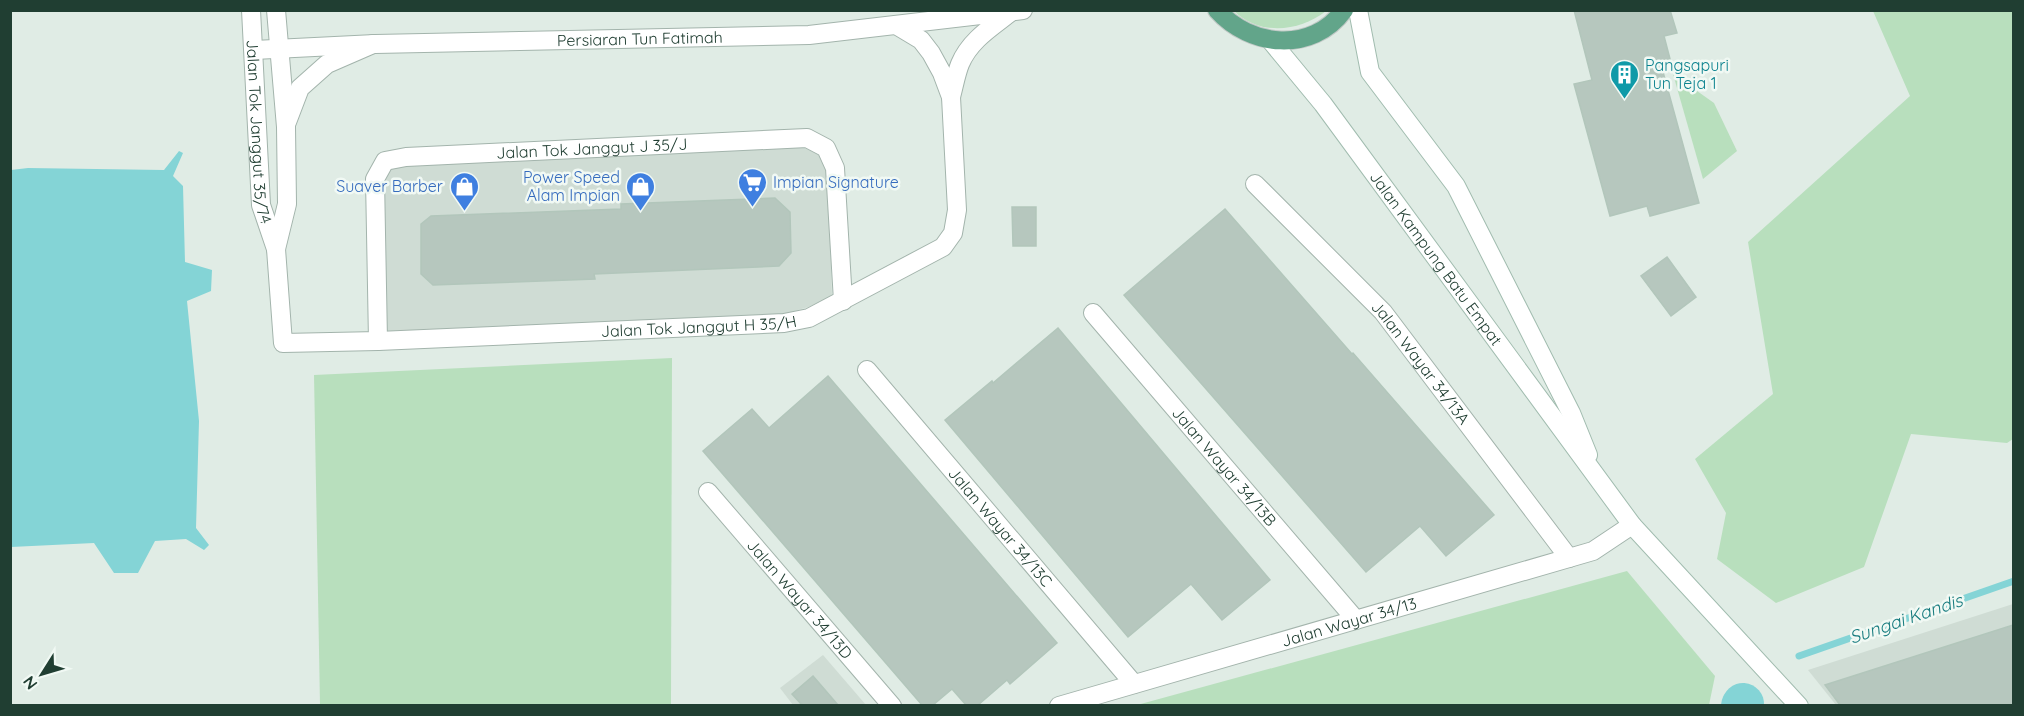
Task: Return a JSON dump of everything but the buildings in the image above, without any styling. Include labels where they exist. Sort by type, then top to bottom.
[{"type":"main road","points":[[1217,10],[1227,21],[1247,34],[1271,41],[1295,40],[1319,32],[1340,16],[1344,10]]},
{"type":"street","name":"Jalan Tok Janggut 35/74","points":[[250,10],[261,205],[276,249],[283,344]]},
{"type":"street","name":"Jalan Tok Janggut 35/74","points":[[276,10],[286,127],[287,204],[276,249]]},
{"type":"street","name":"Jalan Kampung Batu Empat","points":[[1358,10],[1370,72],[1455,186],[1571,413],[1597,478]]},
{"type":"street","name":"Persiaran Tun Fatimah","points":[[254,50],[375,44],[809,35],[1017,11]]},
{"type":"street","points":[[951,97],[960,64],[969,49],[978,38],[1017,11]]},
{"type":"street","points":[[896,25],[921,40],[931,53],[951,97]]},
{"type":"street","name":"Jalan Kampung Batu Empat","points":[[1271,41],[1323,104],[1632,525],[1799,705]]},
{"type":"street","points":[[286,127],[300,88],[327,64],[375,44]]},
{"type":"street","name":"Jalan Tok Janggut H 35/H","points":[[283,344],[784,323],[809,318],[943,247],[953,233],[957,210],[951,97]]},
{"type":"street","name":"Jalan Tok Janggut J 35/J","points":[[378,341],[375,179],[385,161],[406,157],[807,138],[826,148],[835,168],[843,301]]},
{"type":"street","name":"Jalan Wayar 34/13A","points":[[1255,184],[1383,312],[1569,558]]},
{"type":"street","name":"Jalan Wayar 34/13B","points":[[1093,313],[1356,620]]},
{"type":"street","name":"Jalan Wayar 34/13C","points":[[867,370],[1134,684]]},
{"type":"street","name":"Jalan Wayar 34/13D","points":[[708,492],[892,705]]},
{"type":"street","name":"Jalan Wayar 34/13","points":[[1059,705],[1593,551],[1632,525]]},
{"type":"shaded area","points":[[803,147],[819,155],[828,173],[832,296],[808,307],[781,315],[387,331],[383,179],[390,168],[406,165]]},
{"type":"shaded area","points":[[2013,604],[2013,705],[1836,705],[1808,670]]},
{"type":"shaded area","points":[[823,655],[866,705],[793,705],[780,688]]},
{"type":"green space","points":[[1234,11],[1326,11],[1292,27],[1267,28],[1244,19]]},
{"type":"green space","points":[[1873,11],[2013,11],[2013,439],[2007,443],[1911,434],[1864,567],[1776,603],[1717,559],[1726,513],[1695,459],[1773,394],[1748,242],[1910,96]]},
{"type":"green space","points":[[1673,74],[1714,103],[1737,151],[1703,179]]},
{"type":"green space","points":[[672,358],[671,705],[320,705],[314,375]]},
{"type":"green space","points":[[1627,571],[1715,676],[1709,705],[1137,705]]},
{"type":"water","points":[[179,151],[183,153],[173,176],[183,186],[185,262],[212,270],[211,291],[187,301],[199,421],[196,528],[209,545],[204,550],[186,539],[155,541],[138,573],[114,573],[94,543],[11,547],[11,170],[28,168],[164,170]]},
{"type":"waterway","name":"Sungai Kandis","points":[[1799,656],[2014,581]]},
{"type":"place","name":"Pangsapuri Tun Teja 1","points":[[1624,100]]},
{"type":"place","name":"Impian Signature","points":[[752,208]]},
{"type":"place","name":"Suaver Barber","points":[[464,212]]},
{"type":"place","name":"Power Speed Alam Impian","points":[[641,212]]}]
